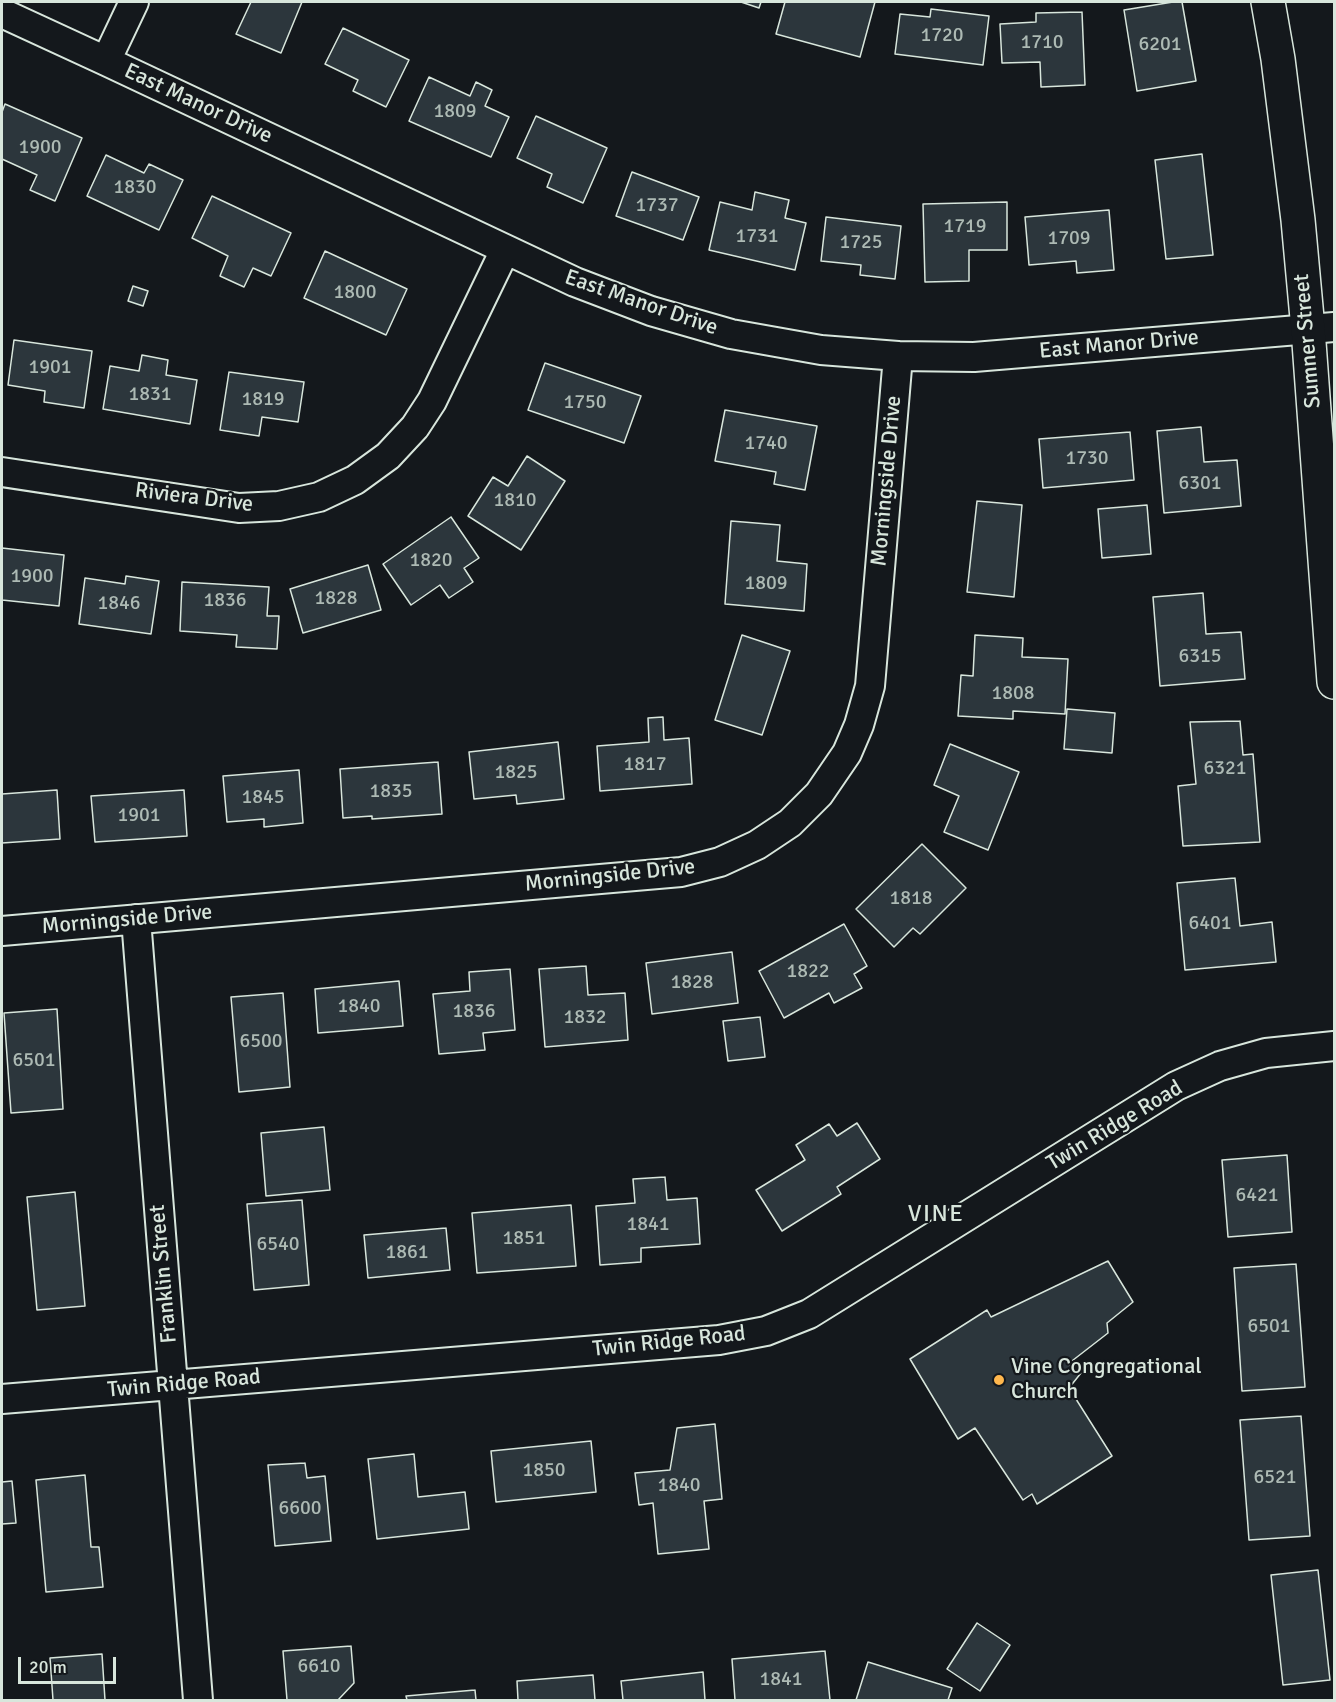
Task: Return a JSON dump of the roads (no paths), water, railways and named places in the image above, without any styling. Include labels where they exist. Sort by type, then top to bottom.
[{"type":"street","points":[[106,61],[134,2]]},
{"type":"street","name":"Sumner Street","points":[[1268,2],[1278,59],[1298,220],[1321,328],[1335,682]]},
{"type":"street","name":"East Manor Drive","points":[[2,14],[575,282],[640,307],[731,334],[821,350],[898,356],[974,357],[1321,328]]},
{"type":"street","name":"Riviera Drive","points":[[2,472],[238,508],[279,506],[318,497],[355,480],[388,456],[416,427],[432,401],[505,250]]},
{"type":"street","name":"Morningside Drive","points":[[2,931],[681,872],[720,862],[757,845],[790,823],[819,794],[847,753],[859,725],[870,686],[898,356]]},
{"type":"street","name":"Franklin Street","points":[[136,919],[198,1701]]},
{"type":"street","name":"Twin Ridge Road","points":[[2,1399],[719,1340],[766,1331],[809,1314],[1176,1086],[1220,1066],[1266,1053],[1335,1046]]},
{"type":"place","name":"Vine Congregational Church","points":[[999,1380]]},
{"type":"district","name":"VINE","points":[[936,1215]]}]
